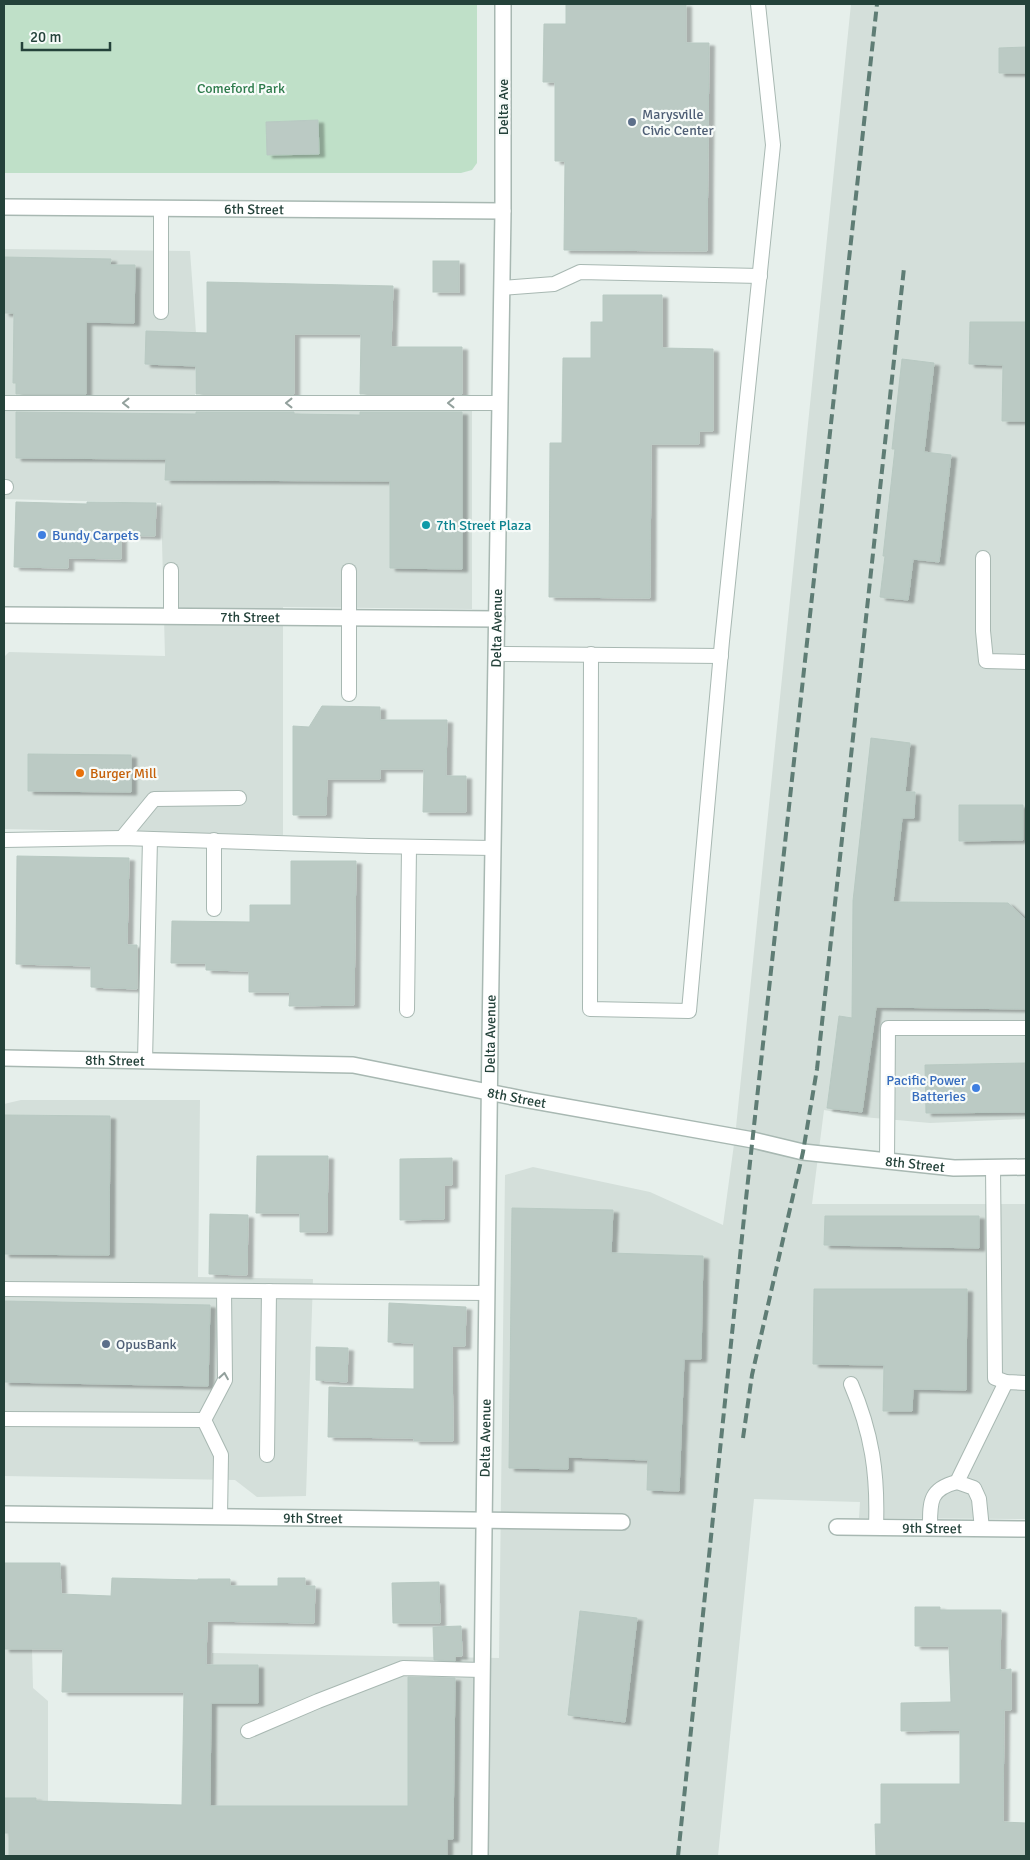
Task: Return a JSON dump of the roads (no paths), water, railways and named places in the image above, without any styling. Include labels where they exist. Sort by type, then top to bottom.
[{"type":"street","name":"Delta Ave","points":[[503,4],[503,211]]},
{"type":"street","name":"6th Street","points":[[4,207],[503,211]]},
{"type":"street","name":"Delta Avenue","points":[[480,1856],[489,1092],[503,211]]},
{"type":"street","name":"7th Street","points":[[4,615],[496,619]]},
{"type":"street","name":"8th Street","points":[[4,1058],[354,1065],[489,1092],[753,1140],[803,1152],[954,1168],[1026,1167]]},
{"type":"street","name":"9th Street","points":[[4,1514],[622,1522]]},
{"type":"street","name":"9th Street","points":[[837,1527],[1026,1529]]},
{"type":"lane","points":[[591,654],[590,1009],[689,1011],[721,656],[773,145],[758,4]]},
{"type":"lane","points":[[161,208],[161,312]]},
{"type":"lane","points":[[502,288],[554,284],[580,272],[760,276]]},
{"type":"lane","points":[[4,403],[500,403]]},
{"type":"lane","points":[[983,558],[983,631],[986,661],[1026,662]]},
{"type":"lane","points":[[172,570],[172,616]]},
{"type":"lane","points":[[349,571],[349,694]]},
{"type":"lane","points":[[496,654],[721,656]]},
{"type":"lane","points":[[122,838],[154,799],[239,798]]},
{"type":"lane","points":[[4,840],[122,838],[493,848]]},
{"type":"lane","points":[[145,1061],[150,839]]},
{"type":"lane","points":[[214,840],[214,909]]},
{"type":"lane","points":[[407,1010],[409,847]]},
{"type":"lane","points":[[887,1161],[888,1028],[1026,1028]]},
{"type":"lane","points":[[993,1167],[995,1378],[1006,1382],[1026,1383]]},
{"type":"lane","points":[[4,1289],[487,1293]]},
{"type":"lane","points":[[4,1295],[10,1297],[107,1300],[155,1290]]},
{"type":"lane","points":[[204,1420],[225,1380],[224,1291]]},
{"type":"lane","points":[[266,1454],[268,1291]]},
{"type":"lane","points":[[958,1482],[1006,1382]]},
{"type":"lane","points":[[851,1384],[861,1408],[873,1454],[877,1503],[876,1527]]},
{"type":"lane","points":[[4,1419],[204,1420]]},
{"type":"lane","points":[[204,1420],[221,1455],[220,1517]]},
{"type":"lane","points":[[930,1528],[930,1504],[936,1491],[946,1485],[958,1482],[974,1488],[979,1499],[982,1529]]},
{"type":"lane","points":[[248,1731],[403,1668],[482,1670]]},
{"type":"railway","points":[[678,1856],[745,1208],[877,4]]},
{"type":"railway","points":[[743,1438],[752,1375],[803,1152],[817,1069],[904,268]]},
{"type":"place","name":"Marysville Civic Center","points":[[632,122]]},
{"type":"place","name":"7th Street Plaza","points":[[426,525]]},
{"type":"place","name":"Bundy Carpets","points":[[42,535]]},
{"type":"place","name":"Burger Mill","points":[[80,773]]},
{"type":"place","name":"Pacific Power Batteries","points":[[976,1088]]},
{"type":"place","name":"OpusBank","points":[[106,1344]]},
{"type":"park label","name":"Comeford Park","points":[[241,88]]}]
